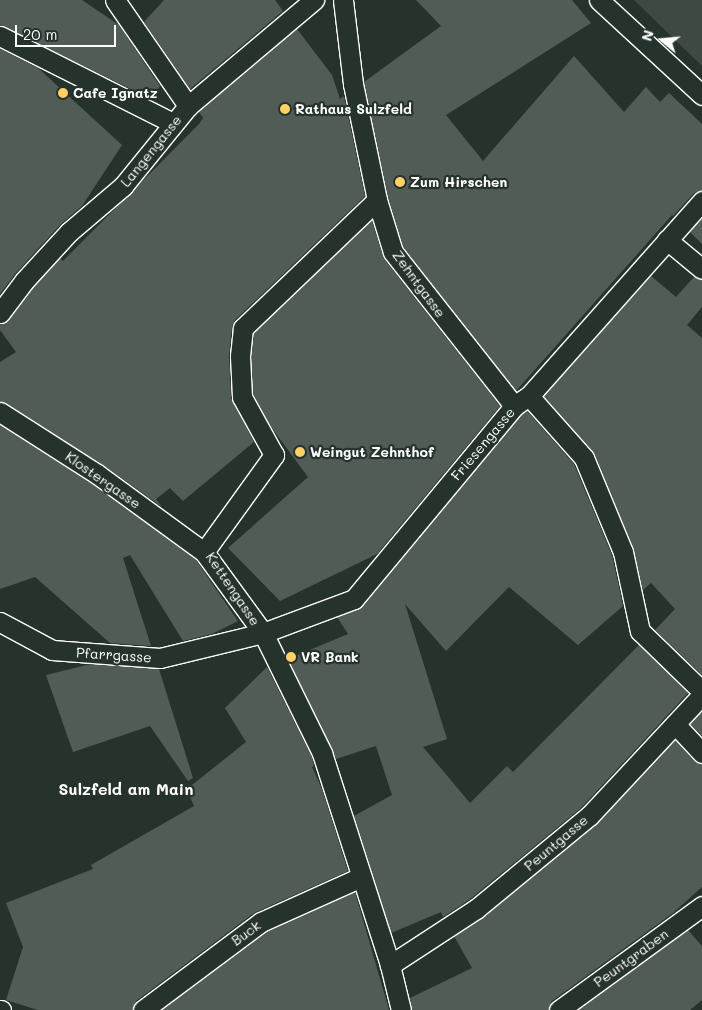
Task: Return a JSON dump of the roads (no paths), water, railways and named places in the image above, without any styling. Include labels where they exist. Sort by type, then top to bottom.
[{"type":"lane","points":[[115,0],[188,106]]},
{"type":"lane","name":"Langengasse","points":[[0,313],[24,281],[69,232],[123,186],[188,106],[314,0]]},
{"type":"lane","name":"Zehntgasse","points":[[343,0],[353,84],[377,200],[393,252],[522,401],[584,458],[623,552],[640,631],[702,691]]},
{"type":"lane","points":[[599,0],[702,95]]},
{"type":"lane","points":[[0,36],[173,123]]},
{"type":"lane","name":"Kettengasse","points":[[377,200],[243,328],[240,356],[242,397],[274,455],[204,552],[263,633],[322,753],[390,965],[401,1010]]},
{"type":"lane","name":"Friesengasse","points":[[263,633],[354,599],[522,401],[702,201]]},
{"type":"lane","points":[[667,240],[702,269]]},
{"type":"lane","name":"Klostergasse","points":[[0,412],[97,474],[204,552]]},
{"type":"lane","name":"Pfarrgasse","points":[[0,622],[52,650],[160,658],[263,633]]},
{"type":"lane","name":"Peuntgasse","points":[[390,965],[476,909],[589,816],[702,695]]},
{"type":"lane","points":[[675,724],[702,753]]},
{"type":"lane","name":"Buck","points":[[143,1010],[261,922],[361,877]]},
{"type":"lane","name":"Peuntgraben","points":[[559,1010],[702,906]]},
{"type":"place","name":"Cafe Ignatz","points":[[63,93]]},
{"type":"place","name":"Rathaus Sulzfeld","points":[[285,109]]},
{"type":"place","name":"Zum Hirschen","points":[[400,182]]},
{"type":"place","name":"Weingut Zehnthof","points":[[300,452]]},
{"type":"place","name":"VR Bank","points":[[291,657]]},
{"type":"district","name":"Sulzfeld am Main","points":[[126,789]]}]
